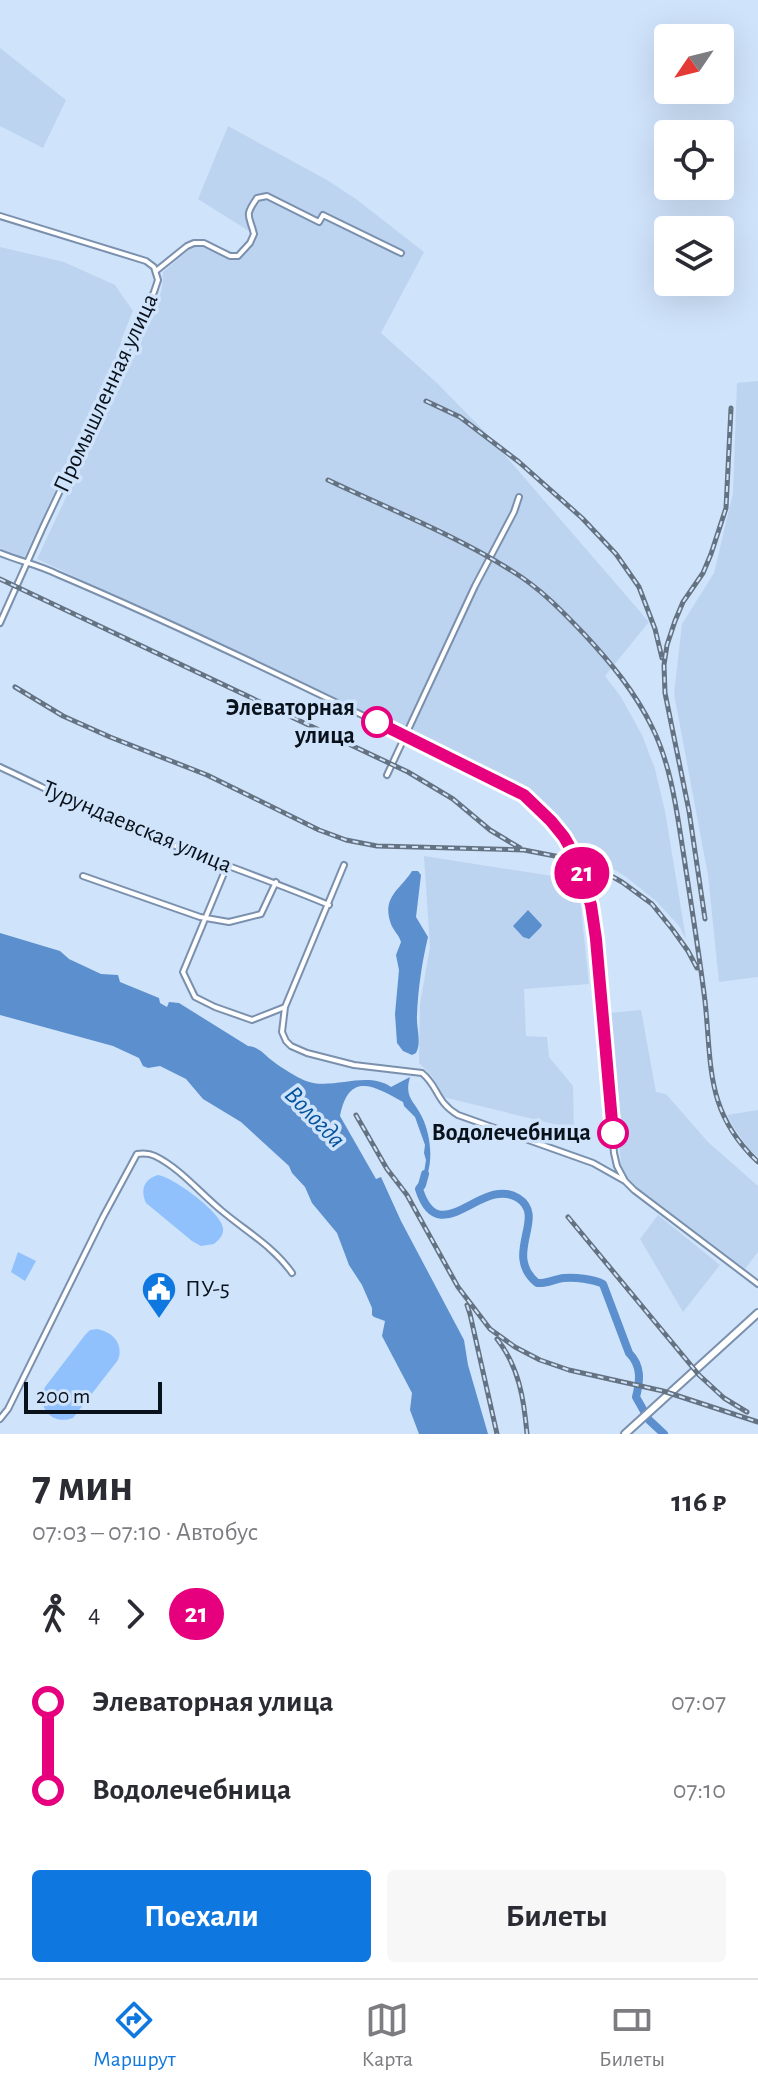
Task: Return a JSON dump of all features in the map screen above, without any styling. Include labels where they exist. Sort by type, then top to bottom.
[{"type":"street","points":[[156,271],[194,243],[238,256],[254,234],[248,220],[249,210],[257,198],[267,196],[319,222],[323,215],[401,253]]},
{"type":"street","name":"Промышленная улица","points":[[0,216],[146,261],[154,267],[158,280],[0,623]]},
{"type":"street","points":[[387,775],[519,497]]},
{"type":"street","points":[[0,553],[135,608],[406,737],[524,795],[551,821],[577,859],[591,905],[614,1153],[625,1181]]},
{"type":"street","name":"Турундаевская улица","points":[[0,767],[127,827],[329,905]]},
{"type":"street","points":[[344,865],[285,1007],[282,1032],[286,1041],[307,1053],[354,1065],[422,1073],[431,1080],[439,1099],[458,1115],[593,1163],[625,1181],[758,1284]]},
{"type":"street","points":[[227,866],[183,972],[195,997],[252,1020],[285,1007]]},
{"type":"street","points":[[83,876],[205,918],[229,922],[261,914],[276,882]]},
{"type":"street","points":[[0,1419],[37,1353],[137,1154],[155,1156],[184,1177],[281,1257],[292,1273]]},
{"type":"street","points":[[625,1434],[758,1313]]},
{"type":"shaded area","points":[[0,48],[66,100],[43,148],[0,126]]},
{"type":"shaded area","points":[[228,126],[327,180],[424,252],[381,333],[485,432],[649,622],[605,676],[642,735],[655,769],[686,939],[679,926],[656,901],[626,877],[577,850],[557,819],[513,782],[37,559],[157,304],[163,272],[199,241],[238,254],[252,233],[198,199]]},
{"type":"shaded area","points":[[0,247],[64,262],[115,285],[133,311],[119,353],[24,558],[0,548]]},
{"type":"shaded area","points":[[758,381],[758,977],[719,982],[708,875],[674,694],[682,624],[714,573],[733,493],[737,383]]},
{"type":"shaded area","points":[[424,856],[578,880],[589,984],[524,989],[526,1036],[547,1037],[549,1057],[573,1086],[574,1129],[443,1097],[432,1076],[419,1063],[420,1004],[430,947]]},
{"type":"shaded area","points":[[641,1010],[656,1092],[666,1094],[708,1142],[758,1186],[758,1252],[745,1269],[637,1187],[628,1179],[621,1164],[608,1013]]},
{"type":"shaded area","points":[[758,1110],[758,1157],[748,1148],[727,1115]]},
{"type":"shaded area","points":[[158,1175],[185,1188],[214,1213],[223,1228],[222,1235],[214,1244],[201,1246],[192,1241],[146,1203],[144,1186],[149,1179]]},
{"type":"shaded area","points":[[658,1215],[720,1265],[683,1312],[640,1239]]},
{"type":"shaded area","points":[[18,1252],[36,1261],[25,1281],[11,1272]]},
{"type":"shaded area","points":[[97,1329],[116,1340],[120,1349],[118,1360],[73,1418],[53,1417],[44,1408],[45,1387],[85,1335]]},
{"type":"water","points":[[412,871],[418,871],[421,875],[416,917],[428,937],[418,995],[419,1044],[412,1055],[403,1051],[397,1043],[395,1014],[399,970],[396,955],[401,942],[391,924],[389,907],[390,900]]},
{"type":"water","points":[[528,910],[542,925],[529,939],[513,926]]},
{"type":"water","name":"Вологда","points":[[0,933],[60,951],[69,959],[101,974],[118,975],[120,982],[159,998],[160,1003],[167,1007],[169,1002],[179,1003],[306,1081],[327,1084],[371,1080],[391,1087],[410,1077],[409,1094],[422,1117],[429,1142],[429,1169],[422,1185],[425,1145],[415,1117],[403,1102],[364,1086],[350,1093],[340,1116],[376,1179],[381,1177],[464,1340],[488,1434],[419,1434],[410,1410],[412,1393],[382,1336],[385,1321],[372,1315],[372,1308],[349,1265],[337,1233],[312,1203],[305,1187],[289,1166],[241,1122],[203,1099],[186,1079],[160,1066],[148,1068],[139,1058],[113,1046],[0,1015]]},
{"type":"waterway","points":[[425,1174],[419,1189],[428,1207],[438,1214],[450,1214],[490,1196],[504,1194],[518,1198],[529,1215],[523,1260],[527,1272],[537,1283],[573,1278],[603,1284],[629,1353],[638,1368],[636,1397],[649,1420],[664,1434]]},
{"type":"railway","points":[[426,401],[460,417],[519,462],[582,518],[616,554],[639,587],[662,658]]},
{"type":"railway","points":[[705,919],[689,811],[665,693],[664,665],[675,621],[683,602],[703,573],[726,508],[731,408]]},
{"type":"railway","points":[[328,480],[445,534],[522,578],[550,600],[585,635],[638,702],[659,742],[673,791],[700,964],[714,1087],[728,1125],[758,1162]]},
{"type":"railway","points":[[0,579],[408,772],[453,799],[490,830],[520,848]]},
{"type":"railway","points":[[15,687],[63,716],[207,775],[346,840],[377,846],[524,850],[586,862],[622,882],[652,904],[688,951],[697,968]]},
{"type":"railway","points":[[356,1115],[387,1169],[407,1195],[458,1287],[490,1329],[540,1360],[569,1370],[663,1391],[758,1422]]},
{"type":"railway","points":[[568,1217],[699,1375],[724,1398],[747,1412]]},
{"type":"railway","points":[[467,1305],[497,1434]]},
{"type":"railway","points":[[497,1339],[511,1361],[519,1384],[527,1434]]},
{"type":"bus line","name":"21","points":[[377,722],[524,795],[551,821],[575,856],[587,888],[596,939],[613,1133]]},
{"type":"place","name":"Элеваторная улица","points":[[377,722]]},
{"type":"place","name":"Водолечебница","points":[[613,1133]]},
{"type":"place","name":"ПУ-5","points":[[159,1320]]}]
